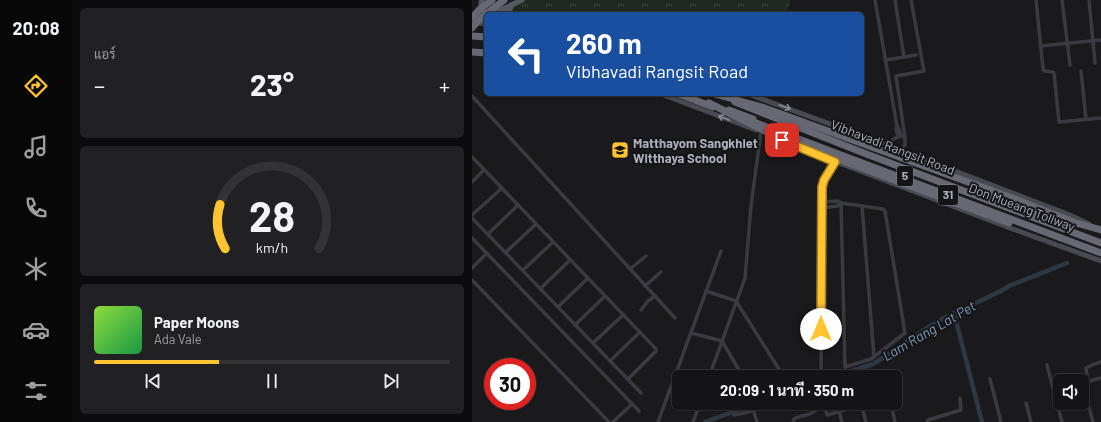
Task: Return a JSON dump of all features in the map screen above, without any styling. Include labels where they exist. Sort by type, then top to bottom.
[{"type":"highway","points":[[472,18],[479,10],[492,0]]},
{"type":"highway","points":[[489,12],[504,0]]},
{"type":"highway","points":[[472,28],[484,16]]},
{"type":"highway","points":[[472,36],[484,37]]},
{"type":"highway","points":[[472,40],[484,41]]},
{"type":"highway","points":[[472,49],[484,52]]},
{"type":"highway","points":[[472,54],[484,52]]},
{"type":"highway","name":"Vibhavadi Rangsit Road","points":[[683,96],[1101,253]]},
{"type":"highway","name":"Don Mueang Tollway","points":[[693,96],[1101,249]]},
{"type":"highway","name":"Don Mueang Tollway","points":[[719,96],[869,155],[1101,243]]},
{"type":"highway","name":"5","points":[[721,96],[762,107],[1012,198],[1076,223],[1101,230]]},
{"type":"highway","name":"Vibhavadi Rangsit Road","points":[[726,96],[1101,238]]},
{"type":"highway","name":"5","points":[[709,103],[772,134],[1101,259]]},
{"type":"highway","points":[[752,128],[774,129]]},
{"type":"main road","points":[[482,0],[481,8],[484,12]]},
{"type":"main road","points":[[494,12],[522,0]]},
{"type":"main road","points":[[508,12],[514,3]]},
{"type":"main road","points":[[472,22],[484,24]]},
{"type":"main road","name":"31","points":[[666,96],[761,131],[835,162],[1101,259]]},
{"type":"main road","name":"Vibhavadi Rangsit Road","points":[[753,96],[1070,215],[1101,230]]},
{"type":"street","points":[[876,0],[897,126],[896,129],[899,137]]},
{"type":"street","points":[[896,0],[904,56]]},
{"type":"street","points":[[902,151],[905,144],[905,138],[896,76],[924,72],[911,0]]},
{"type":"street","points":[[1036,0],[1043,69],[1044,71],[1054,73],[1059,122],[1101,118]]},
{"type":"street","points":[[1062,0],[1070,65]]},
{"type":"street","points":[[1089,0],[1095,63]]},
{"type":"street","points":[[1041,46],[1101,40]]},
{"type":"street","points":[[886,60],[916,55]]},
{"type":"street","points":[[1082,71],[1086,119]]},
{"type":"street","points":[[472,96],[675,318]]},
{"type":"street","points":[[712,370],[745,278],[751,206],[761,131]]},
{"type":"street","points":[[887,145],[895,138],[905,138]]},
{"type":"street","points":[[472,157],[655,347],[656,351],[628,379]]},
{"type":"street","points":[[821,370],[822,187],[824,180],[835,162]]},
{"type":"street","points":[[472,182],[484,170]]},
{"type":"street","points":[[502,188],[472,216],[540,289],[641,393]]},
{"type":"street","points":[[821,202],[838,201],[841,203],[882,209],[885,211],[905,333],[874,357],[845,366],[841,203]]},
{"type":"street","points":[[822,208],[837,206],[841,203]]},
{"type":"street","points":[[488,234],[518,205]]},
{"type":"street","points":[[862,206],[874,357]]},
{"type":"street","points":[[506,252],[536,224]]},
{"type":"street","points":[[472,238],[639,411]]},
{"type":"street","points":[[523,270],[553,242]]},
{"type":"street","points":[[658,422],[721,251]]},
{"type":"street","points":[[472,268],[487,253]]},
{"type":"street","points":[[630,268],[646,256]]},
{"type":"street","points":[[540,289],[570,260]]},
{"type":"street","points":[[645,286],[661,272]]},
{"type":"street","points":[[558,307],[588,278]]},
{"type":"street","points":[[472,280],[609,422]]},
{"type":"street","points":[[706,292],[736,301],[779,370]]},
{"type":"street","points":[[575,325],[605,296]]},
{"type":"street","points":[[641,310],[648,301],[655,296]]},
{"type":"street","points":[[593,343],[623,315]]},
{"type":"street","points":[[610,361],[640,332]]},
{"type":"street","points":[[691,333],[722,341],[739,370]]},
{"type":"street","points":[[1087,374],[1086,368],[1101,362]]},
{"type":"street","points":[[1047,365],[1062,422]]},
{"type":"street","points":[[1089,382],[1101,378]]},
{"type":"street","points":[[990,379],[1001,422]]},
{"type":"street","points":[[927,422],[928,420],[961,410],[960,398]]},
{"type":"street","points":[[1026,403],[1031,422]]},
{"type":"street","points":[[613,422],[632,404]]},
{"type":"street","points":[[693,422],[697,410]]},
{"type":"street","points":[[793,422],[796,417],[813,413],[815,410]]},
{"type":"street","points":[[826,410],[827,415],[842,410]]},
{"type":"street","points":[[863,410],[866,422]]},
{"type":"street","points":[[892,410],[895,422]]},
{"type":"street","points":[[1089,410],[1092,422]]},
{"type":"street","points":[[734,415],[753,411],[757,422]]},
{"type":"street","points":[[839,411],[842,422]]},
{"type":"green space","points":[[525,0],[791,0],[787,12],[509,12],[516,3]]},
{"type":"waterway","name":"Lam Rang Lat Pet","points":[[855,370],[873,364],[944,318],[1009,286],[1067,263]]},
{"type":"waterway","points":[[954,313],[982,422]]},
{"type":"waterway","name":"Lam Rang Lat Pet","points":[[705,422],[738,410]]},
{"type":"place","name":"Matthayom Sangkhiet Witthaya School","points":[[620,150]]},
{"type":"route","points":[[782,140],[835,162],[824,180],[822,187],[821,329]]}]
